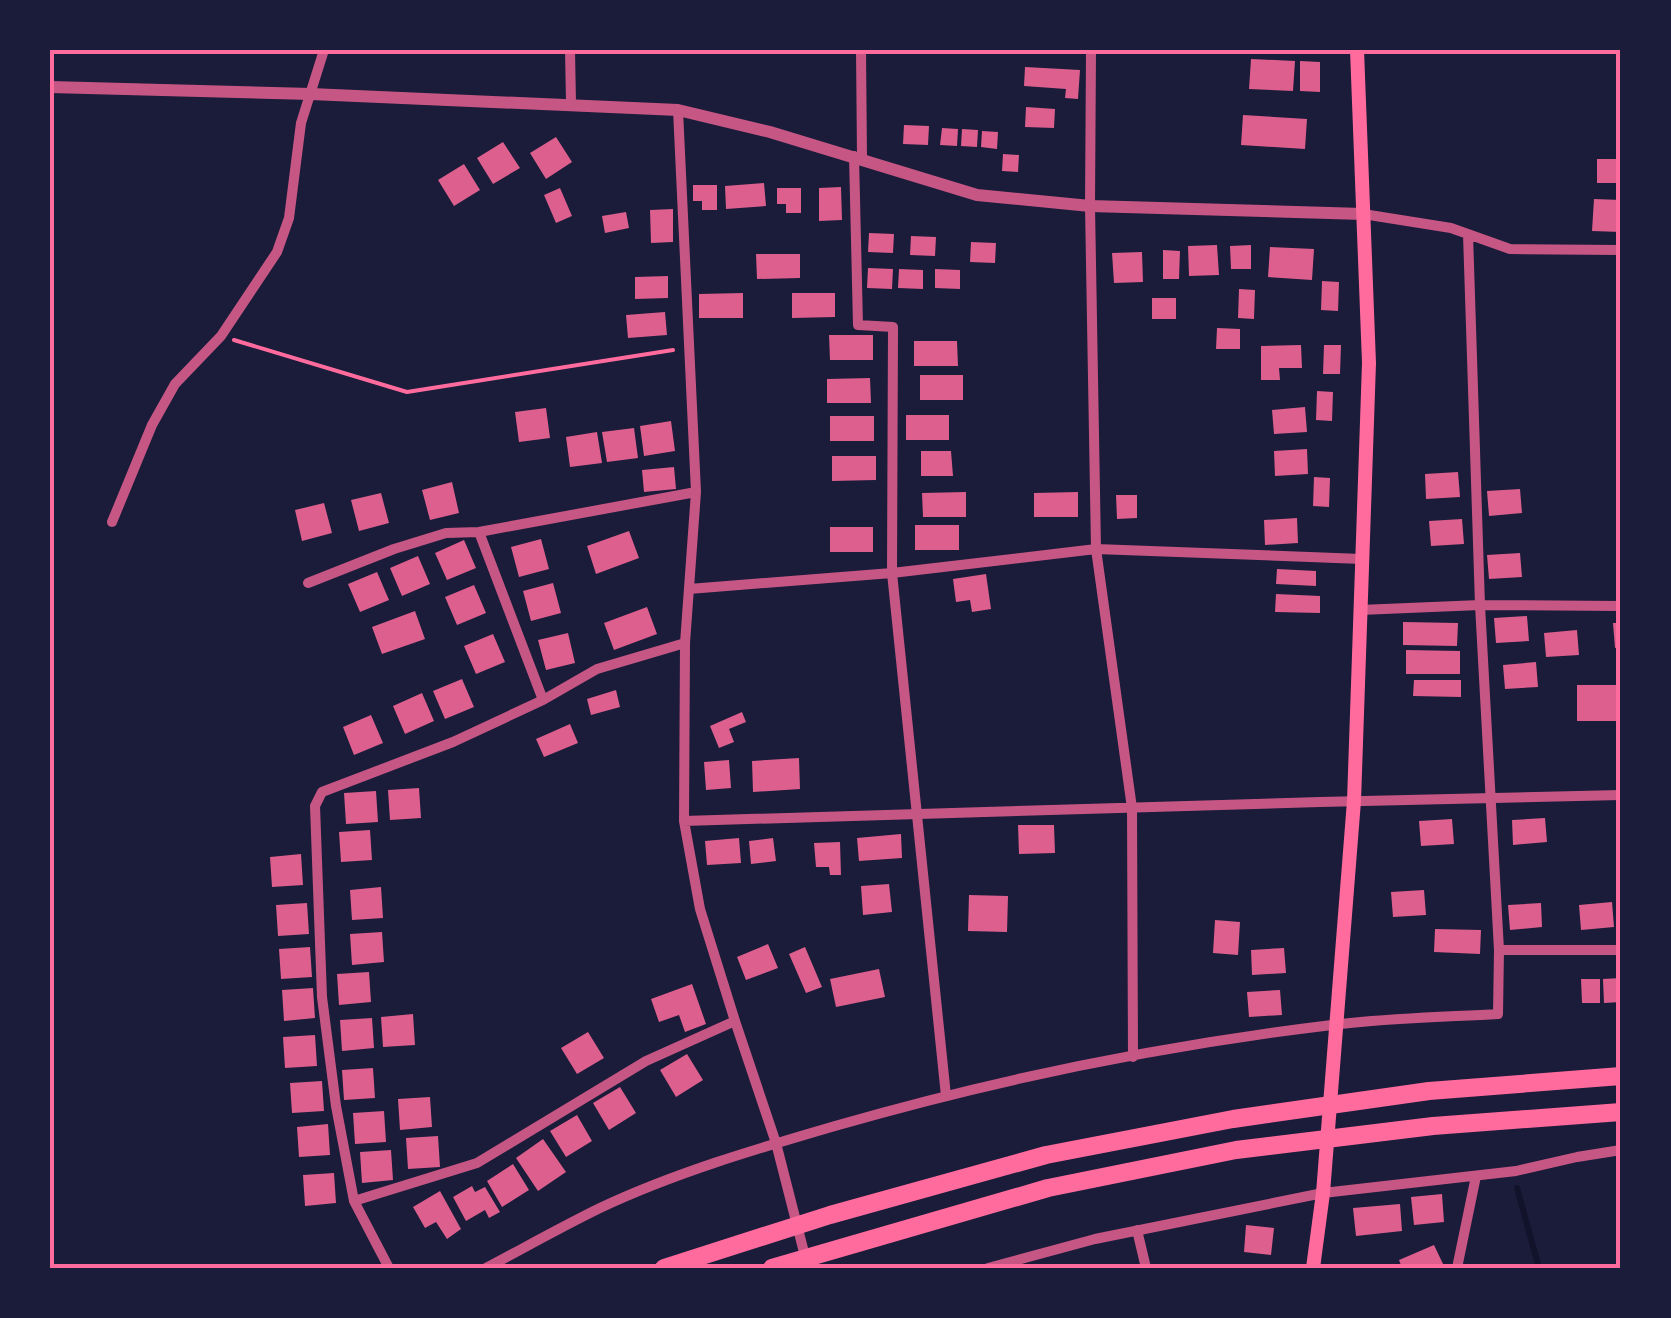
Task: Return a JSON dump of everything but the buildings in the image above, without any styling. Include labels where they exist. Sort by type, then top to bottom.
[{"type":"highway","points":[[664,1268],[830,1215],[1046,1155],[1234,1119],[1409,1094],[1621,1076]]},
{"type":"highway","points":[[772,1268],[1048,1188],[1236,1150],[1433,1126],[1621,1112]]},
{"type":"main road","points":[[1314,1268],[1354,801],[1369,364],[1358,50]]},
{"type":"street","points":[[112,522],[152,425],[175,384],[221,336],[276,252],[288,218],[301,122],[324,50]]},
{"type":"street","points":[[570,50],[571,104]]},
{"type":"street","points":[[861,50],[858,325],[893,327],[892,573],[946,1096]]},
{"type":"street","points":[[1090,50],[1096,548],[1132,808],[1133,1056]]},
{"type":"street","points":[[50,87],[678,110],[770,132],[977,194],[1090,206],[1363,214],[1452,228],[1510,248],[1621,250]]},
{"type":"street","points":[[678,110],[696,492],[685,643],[684,822],[700,909],[776,1143],[808,1268]]},
{"type":"street","points":[[486,1268],[602,1208],[674,1178],[776,1143],[946,1096],[1208,1042],[1336,1024],[1498,1014],[1499,950],[1480,605],[1468,234]]},
{"type":"street","points":[[308,583],[446,533],[479,532],[696,492]]},
{"type":"street","points":[[479,532],[543,700]]},
{"type":"street","points":[[689,589],[892,573],[1096,548],[1362,559]]},
{"type":"street","points":[[1360,610],[1480,605],[1621,606]]},
{"type":"street","points":[[390,1268],[354,1202],[336,1106],[322,997],[315,806],[322,792],[453,742],[598,669],[685,643]]},
{"type":"street","points":[[684,822],[1621,796]]},
{"type":"street","points":[[1499,950],[1621,950]]},
{"type":"street","points":[[354,1202],[477,1162],[646,1060],[734,1021]]},
{"type":"street","points":[[988,1268],[1323,1186],[1476,1176],[1621,1150]]},
{"type":"street","points":[[1457,1268],[1476,1176]]},
{"type":"street","points":[[1137,1230],[1146,1268]]},
{"type":"path","points":[[221,336],[407,392],[688,348]]},
{"type":"waterway","points":[[1517,1188],[1539,1268]]}]
